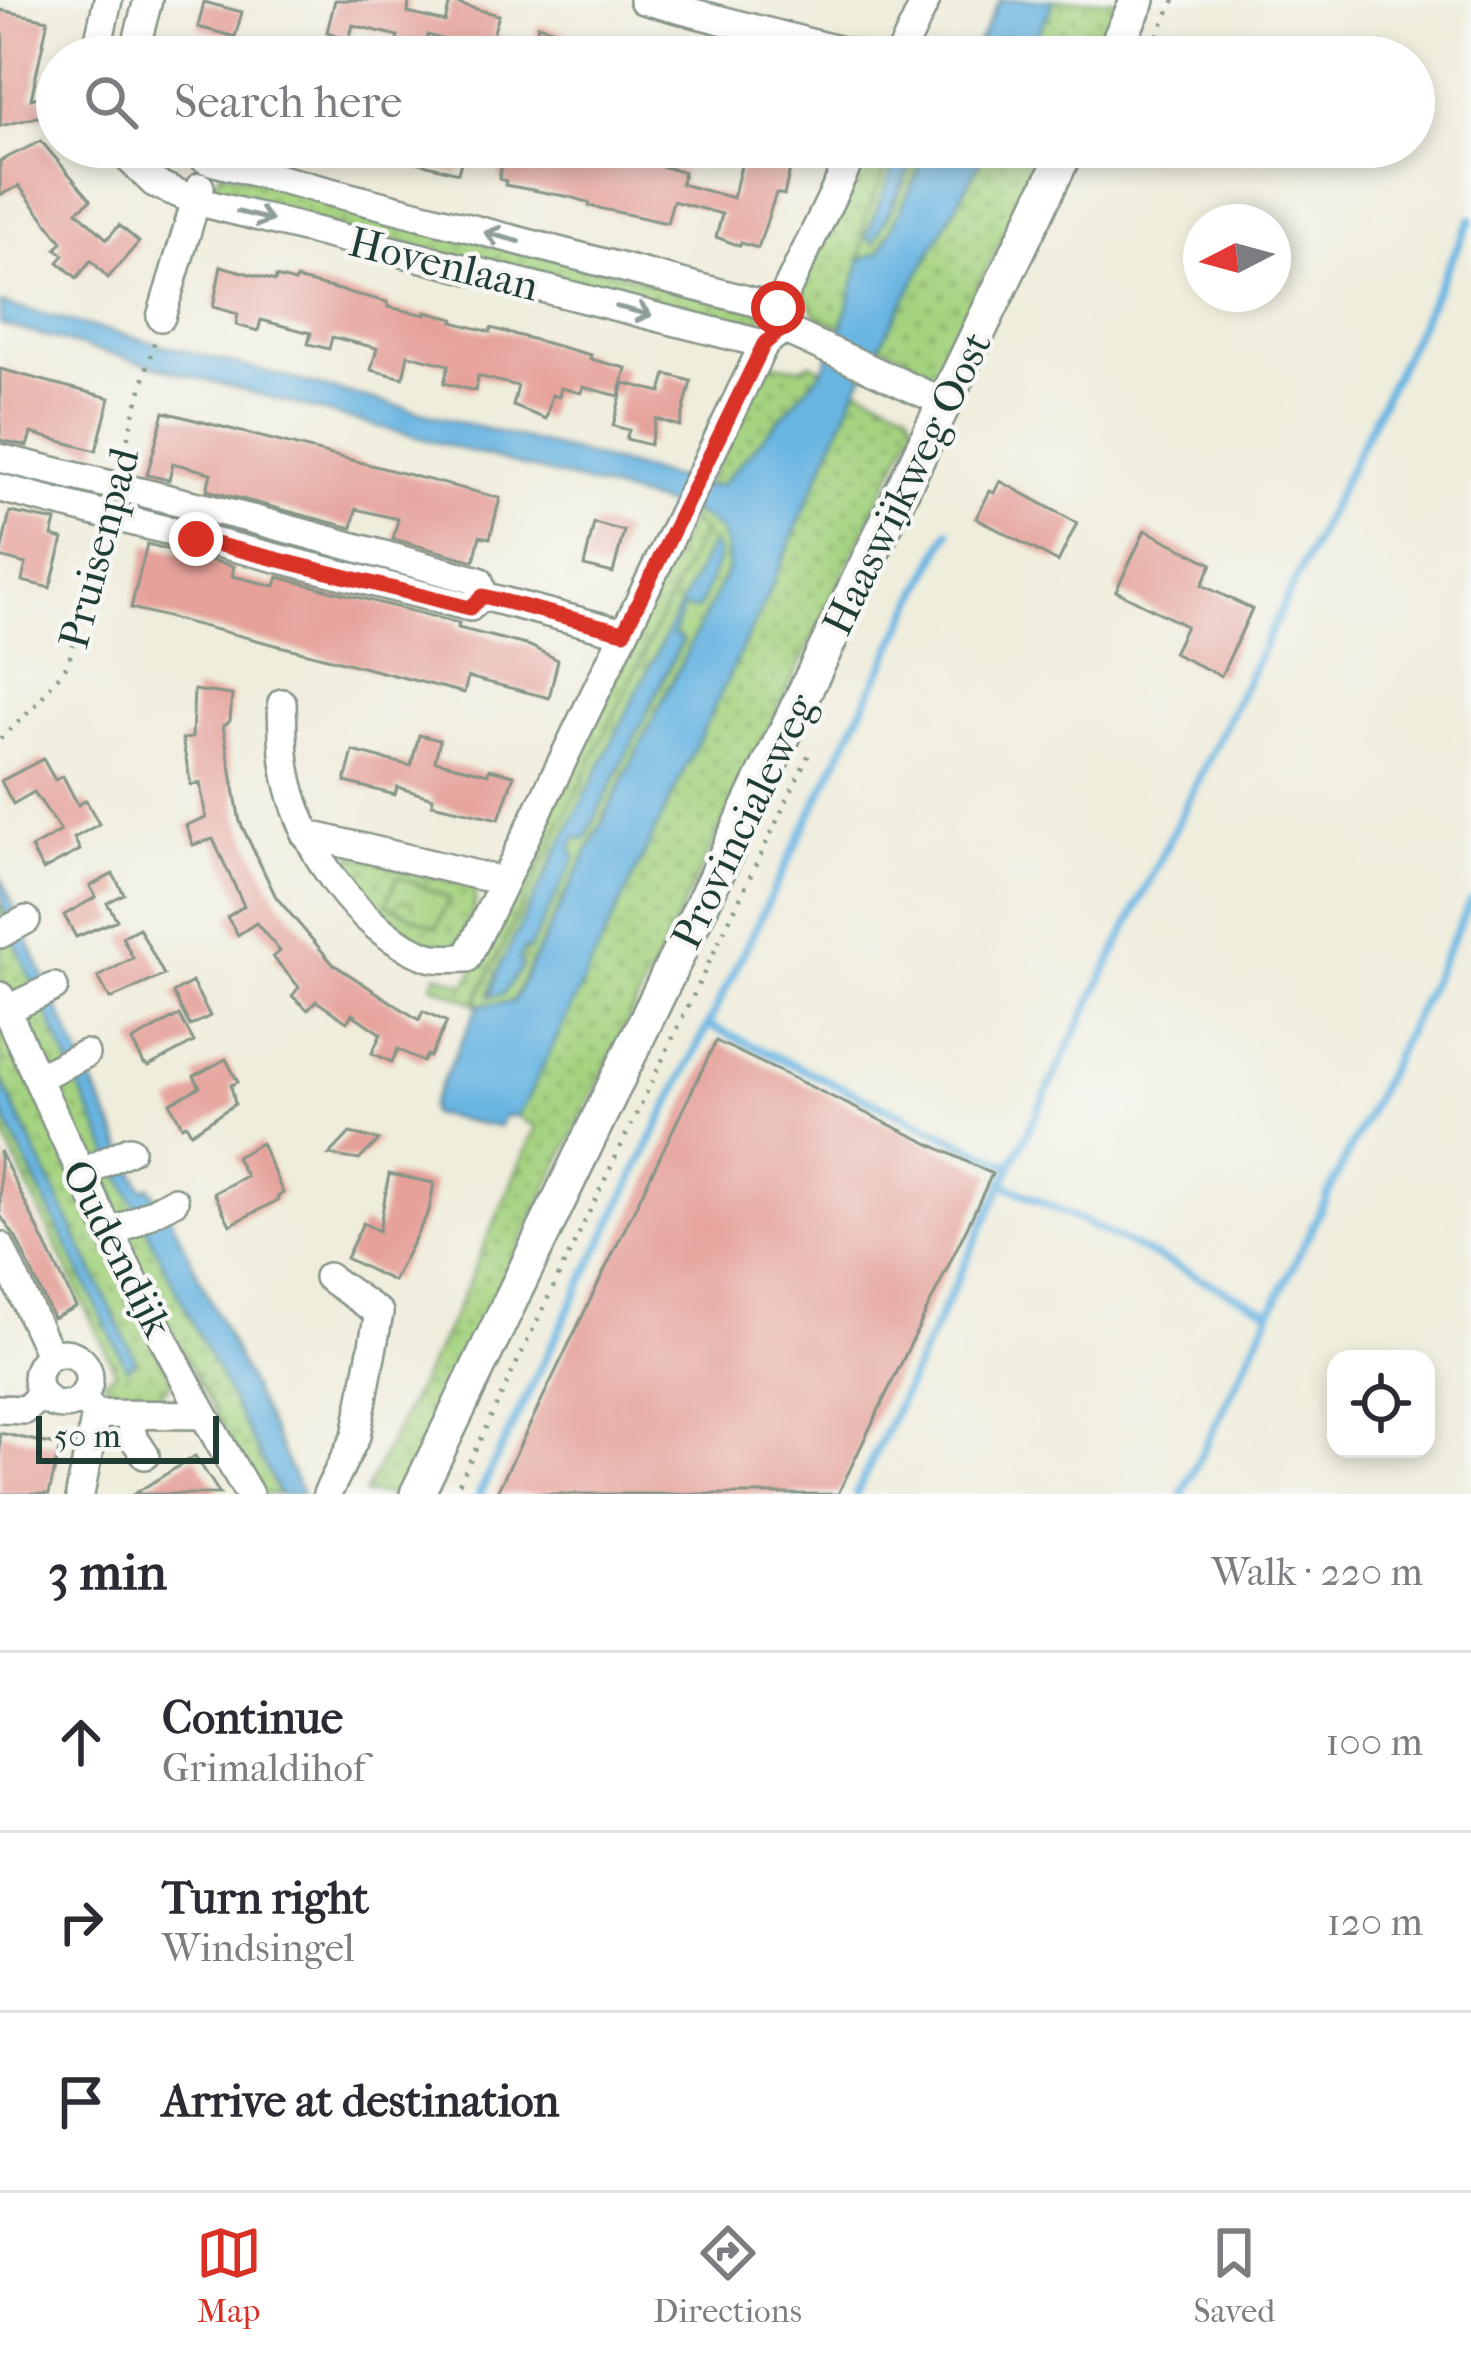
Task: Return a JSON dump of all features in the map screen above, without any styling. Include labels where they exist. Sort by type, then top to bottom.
[{"type":"main road","points":[[1121,36],[1138,0]]},
{"type":"main road","name":"Provincialeweg","points":[[417,1494],[930,396],[1073,168]]},
{"type":"street","points":[[100,36],[108,0]]},
{"type":"street","points":[[139,36],[148,0]]},
{"type":"street","points":[[643,0],[784,36]]},
{"type":"street","points":[[909,36],[926,0]]},
{"type":"street","name":"Hovenlaan","points":[[139,168],[154,183],[196,201],[775,327]]},
{"type":"street","points":[[158,325],[196,201],[196,168]]},
{"type":"street","name":"Hovenlaan","points":[[243,168],[775,327],[930,396]]},
{"type":"street","points":[[282,703],[286,769],[304,834],[341,892],[371,922],[430,958],[466,958],[775,327],[847,168]]},
{"type":"street","points":[[0,458],[479,581],[483,596]]},
{"type":"street","points":[[0,488],[470,608],[483,596]]},
{"type":"street","points":[[483,596],[624,632]]},
{"type":"street","points":[[304,834],[502,881]]},
{"type":"street","name":"Oudendijk","points":[[22,998],[37,1078],[80,1174],[122,1229],[203,1415],[250,1494]]},
{"type":"street","points":[[37,1078],[76,1059]]},
{"type":"street","points":[[80,1174],[118,1155]]},
{"type":"street","points":[[122,1229],[174,1202]]},
{"type":"street","points":[[0,1246],[50,1355]]},
{"type":"street","points":[[327,1494],[356,1436],[379,1313],[328,1277]]},
{"type":"street","points":[[80,1494],[89,1406],[86,1366],[74,1354],[50,1355],[38,1369],[37,1386],[41,1395],[64,1405],[89,1406],[134,1415],[203,1415]]},
{"type":"street","points":[[0,1409],[25,1410],[41,1395]]},
{"type":"street","points":[[134,1415],[131,1434],[145,1456]]},
{"type":"path","points":[[1157,36],[1174,0]]},
{"type":"path","name":"Pruisenpad","points":[[114,486],[158,325]]},
{"type":"path","name":"Pruisenpad","points":[[0,739],[35,706],[68,664],[107,516]]},
{"type":"path","points":[[454,1494],[818,736]]},
{"type":"green space","points":[[1054,0],[1123,0],[1105,36],[1037,36]]},
{"type":"green space","points":[[859,168],[886,168],[865,218],[861,259],[842,327],[816,316],[800,291]]},
{"type":"green space","points":[[886,168],[894,168],[866,237],[887,219],[910,168],[920,168],[881,252],[861,259],[865,218]]},
{"type":"green space","points":[[976,168],[1039,168],[937,365],[931,370],[880,344]]},
{"type":"green space","points":[[222,171],[761,310],[761,323],[753,333],[220,198],[213,183]]},
{"type":"green space","points":[[765,363],[801,368],[811,363],[823,370],[721,485],[706,486]]},
{"type":"green space","points":[[857,387],[908,410],[915,425],[400,1494],[364,1494],[454,1315],[536,1127],[517,1116],[769,592]]},
{"type":"green space","points":[[694,512],[718,529],[728,569],[512,1002],[479,1005],[477,999],[701,534],[690,521]],"holes":[[[711,544],[718,559],[700,605],[683,607],[673,635],[683,640],[585,838],[576,836],[529,950],[524,947],[519,959],[522,966],[503,994],[489,993]]]},
{"type":"green space","points":[[690,521],[702,533],[478,997],[479,1005],[432,985],[437,974],[466,985]]},
{"type":"green space","points":[[353,855],[472,887],[475,905],[458,943],[442,949],[395,923],[343,874],[341,866]]},
{"type":"green space","points":[[398,876],[449,898],[437,928],[386,904]]},
{"type":"green space","points":[[0,903],[74,1075],[279,1494],[259,1494],[86,1171],[0,979]]},
{"type":"green space","points":[[0,1018],[172,1381],[150,1400],[120,1403],[104,1380],[116,1372],[0,1127],[0,1108],[59,1230],[136,1361],[0,1077]]},
{"type":"water","points":[[1000,0],[1054,0],[1037,36],[982,36]]},
{"type":"water","points":[[894,168],[910,168],[874,243],[866,238]]},
{"type":"water","points":[[920,168],[977,168],[857,387],[769,592],[527,1100],[517,1116],[504,1116],[499,1127],[431,1114],[430,1107],[479,1005],[513,1002],[728,569],[721,534],[693,512],[0,324],[0,303],[706,486],[721,485],[823,370],[842,327],[861,259],[881,252]]},
{"type":"water","points":[[711,544],[718,559],[700,606],[683,608],[673,635],[683,639],[585,839],[576,837],[571,850],[576,856],[529,950],[524,948],[519,959],[522,966],[503,994],[490,996],[501,964]]},
{"type":"water","points":[[0,875],[142,1189],[149,1187],[170,1216],[302,1494],[279,1494],[130,1195],[16,946]]},
{"type":"water","points":[[0,1077],[136,1361],[127,1368],[0,1108]]},
{"type":"building","points":[[335,0],[409,0],[408,13],[445,22],[450,2],[499,15],[493,35],[497,36],[398,36],[353,25],[350,36],[327,32]]},
{"type":"building","points":[[204,2],[242,12],[235,36],[198,27]]},
{"type":"building","points":[[0,10],[48,20],[45,36],[36,36],[31,99],[36,98],[36,117],[0,126],[3,33]]},
{"type":"building","points":[[538,25],[574,36],[535,36]]},
{"type":"building","points":[[36,143],[36,168],[64,168],[91,200],[77,211],[107,239],[119,225],[139,242],[108,278],[91,260],[77,278],[58,262],[64,255],[56,249],[62,242],[19,186],[0,195],[0,161]]},
{"type":"building","points":[[501,168],[668,168],[684,172],[681,184],[733,198],[740,168],[790,169],[784,195],[776,193],[758,248],[716,237],[722,214],[673,201],[667,223],[505,185],[499,179]]},
{"type":"building","points":[[221,266],[275,281],[276,277],[296,279],[387,302],[388,307],[426,312],[591,355],[590,359],[626,368],[619,396],[583,387],[581,393],[561,388],[559,397],[552,395],[546,419],[513,406],[518,386],[478,376],[475,391],[444,383],[449,365],[408,355],[403,378],[371,370],[377,348],[332,337],[329,349],[308,344],[311,333],[261,320],[258,331],[236,325],[238,314],[213,307]]},
{"type":"building","points":[[0,369],[110,398],[96,451],[31,433],[27,446],[0,440]]},
{"type":"building","points":[[666,374],[691,381],[680,426],[656,419],[650,445],[626,439],[629,430],[613,426],[624,383],[661,392]]},
{"type":"building","points":[[164,412],[500,498],[490,538],[480,536],[474,561],[393,539],[398,519],[356,509],[352,528],[207,490],[211,473],[173,463],[169,480],[147,475]]},
{"type":"building","points":[[1000,481],[1077,523],[1058,562],[976,518]]},
{"type":"building","points":[[10,512],[56,521],[52,536],[63,539],[50,588],[22,581],[26,564],[0,557]]},
{"type":"building","points":[[594,523],[624,531],[613,573],[584,566]]},
{"type":"building","points":[[1145,530],[1212,564],[1202,585],[1252,609],[1221,676],[1173,653],[1186,626],[1116,591]]},
{"type":"building","points":[[147,544],[234,566],[232,576],[275,586],[278,577],[530,646],[558,660],[549,698],[468,677],[464,693],[131,608]]},
{"type":"building","points":[[194,690],[232,695],[230,721],[223,726],[240,822],[276,897],[333,964],[419,1020],[423,1011],[447,1022],[423,1062],[398,1049],[392,1062],[372,1053],[381,1034],[352,1014],[347,1022],[316,1001],[308,1010],[292,996],[299,987],[273,957],[280,951],[256,923],[238,935],[227,917],[244,906],[213,839],[193,845],[186,825],[206,818],[200,783],[191,785],[182,739],[192,738]]},
{"type":"building","points":[[419,735],[440,740],[435,761],[514,775],[499,819],[432,804],[433,798],[397,787],[395,795],[345,782],[353,751],[411,766]]},
{"type":"building","points":[[43,759],[55,780],[63,776],[78,805],[86,800],[99,824],[74,838],[80,850],[43,870],[31,848],[61,831],[34,792],[13,804],[1,781]]},
{"type":"building","points":[[113,874],[124,894],[107,903],[117,920],[76,937],[64,915],[96,897],[90,886]]},
{"type":"building","points":[[139,928],[164,975],[110,999],[98,977],[133,958],[122,937]]},
{"type":"building","points":[[192,982],[210,1016],[190,1026],[173,993]]},
{"type":"building","points":[[179,1015],[194,1042],[149,1066],[144,1064],[132,1041]]},
{"type":"building","points":[[716,1041],[992,1174],[838,1494],[496,1494]]},
{"type":"building","points":[[226,1059],[238,1082],[231,1085],[235,1104],[191,1133],[170,1103],[200,1087],[194,1076]]},
{"type":"building","points":[[350,1133],[379,1140],[359,1160],[329,1155]]},
{"type":"building","points":[[261,1143],[283,1193],[230,1225],[214,1193],[246,1176],[236,1157]]},
{"type":"building","points":[[0,1151],[76,1307],[53,1318],[16,1238],[0,1215]]},
{"type":"building","points":[[389,1174],[434,1183],[429,1211],[393,1281],[346,1258],[363,1223],[379,1231]]},
{"type":"building","points":[[0,1433],[60,1446],[49,1494],[0,1494]]},
{"type":"building","points":[[195,1456],[220,1494],[134,1494]]},
{"type":"waterway","points":[[856,1494],[1471,219]]},
{"type":"waterway","points":[[479,1494],[949,531]]},
{"type":"waterway","points":[[1182,1494],[1471,901]]},
{"type":"waterway","points":[[708,1025],[1011,1166]]},
{"type":"waterway","points":[[1004,1184],[1269,1311]]},
{"type":"route","points":[[196,539],[470,608],[483,596],[624,632],[764,344],[783,328],[778,308]]}]
